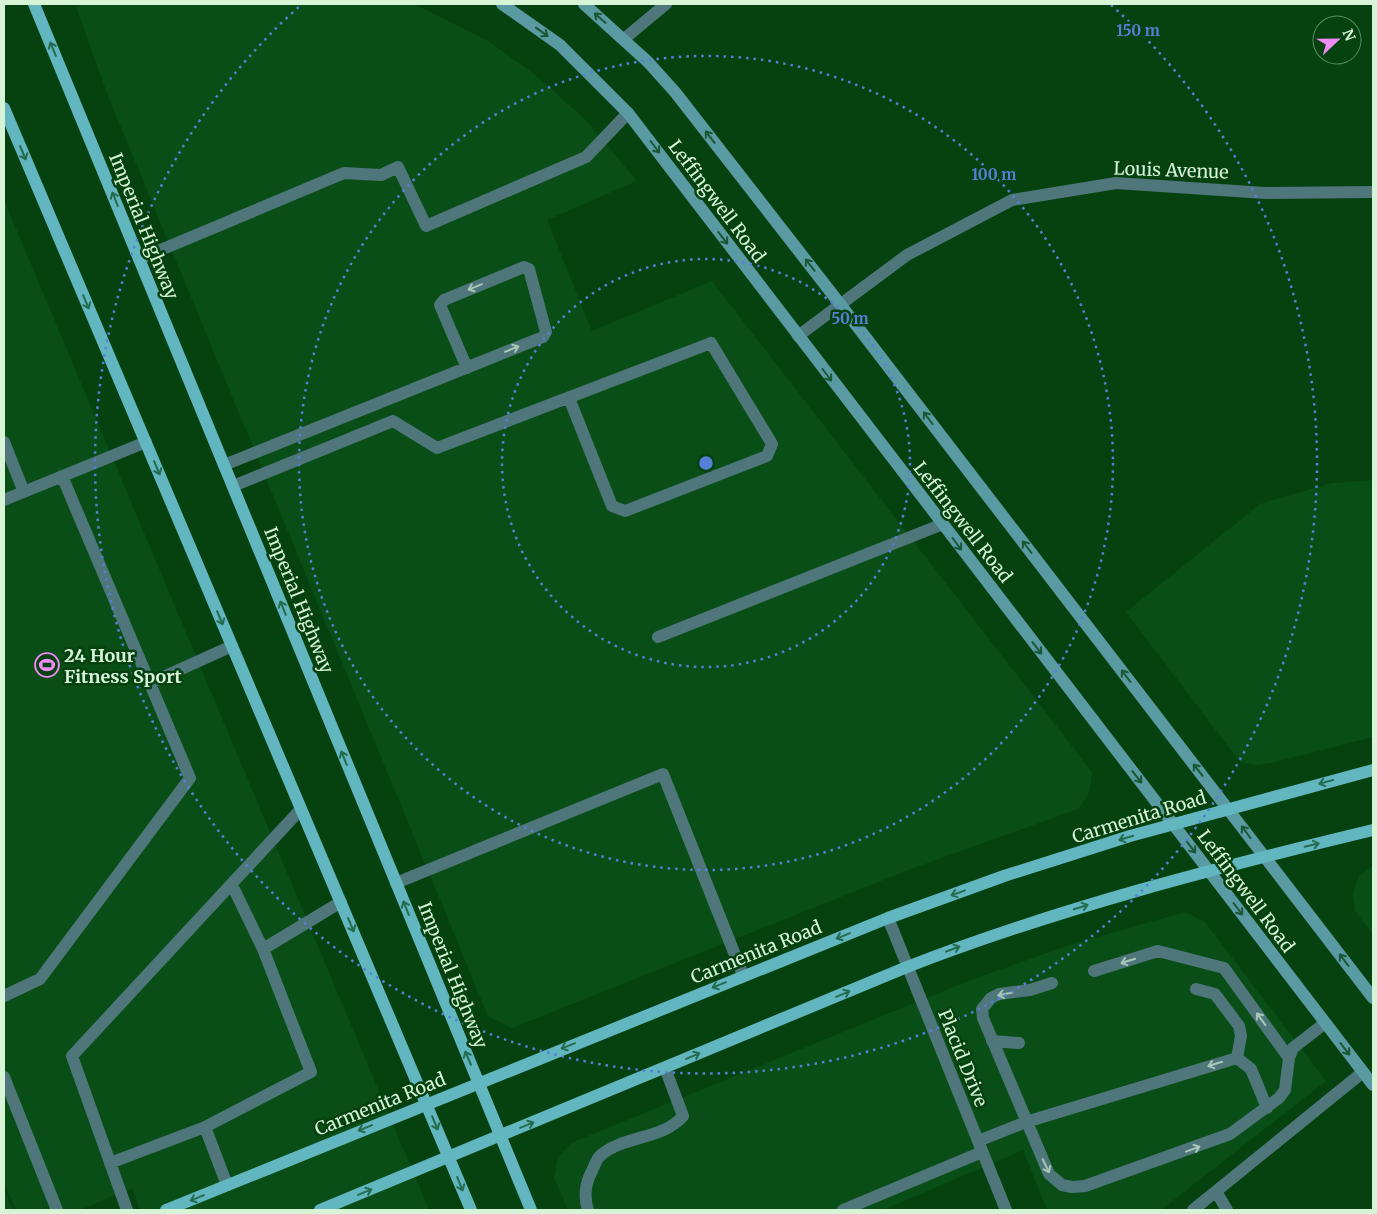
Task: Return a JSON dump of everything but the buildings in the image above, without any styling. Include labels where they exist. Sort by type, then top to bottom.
[{"type":"main road","name":"Imperial Highway","points":[[34,4],[531,1210]]},
{"type":"main road","name":"Leffingwell Road","points":[[502,4],[560,45],[628,113],[1373,1085]]},
{"type":"main road","name":"Leffingwell Road","points":[[584,4],[624,39],[675,92],[1373,998]]},
{"type":"main road","points":[[4,108],[471,1210]]},
{"type":"main road","name":"Carmenita Road","points":[[166,1210],[426,1103],[888,918],[1004,876],[1173,824],[1373,770]]},
{"type":"main road","points":[[320,1210],[908,967],[1034,920],[1208,870],[1373,830]]},
{"type":"street","points":[[624,39],[666,4]]},
{"type":"street","points":[[139,259],[344,173],[381,175],[398,168],[426,226],[586,157],[628,113]]},
{"type":"street","name":"Louis Avenue","points":[[798,336],[907,255],[1012,200],[1116,183],[1265,193],[1373,192]]},
{"type":"street","points":[[224,465],[466,368],[543,337],[546,332],[529,269],[524,267],[444,300],[440,305],[466,368]]},
{"type":"street","points":[[233,486],[394,421],[437,448],[711,343],[772,444],[767,456],[625,511],[612,506],[569,398]]},
{"type":"street","points":[[4,442],[24,492]]},
{"type":"street","points":[[4,500],[146,442]]},
{"type":"street","points":[[4,996],[40,979],[190,778],[62,476]]},
{"type":"street","points":[[658,637],[943,524]]},
{"type":"street","points":[[150,683],[232,646]]},
{"type":"street","points":[[396,883],[663,774],[743,975]]},
{"type":"street","points":[[127,1210],[72,1056],[301,809]]},
{"type":"street","points":[[110,1163],[204,1127],[311,1072],[263,949],[232,885]]},
{"type":"street","points":[[263,949],[341,902]]},
{"type":"street","name":"Placid Drive","points":[[888,918],[1006,1210]]},
{"type":"street","points":[[1094,971],[1158,952],[1224,968],[1289,1058]]},
{"type":"street","points":[[1052,983],[991,998],[982,1009],[983,1018],[992,1041],[1050,1174],[1062,1185],[1072,1187],[1103,1181],[1221,1139],[1279,1098],[1285,1090],[1289,1058],[1293,1048],[1325,1023]]},
{"type":"street","points":[[1196,989],[1215,994],[1239,1026],[1241,1036],[1237,1058]]},
{"type":"street","points":[[992,1041],[1019,1043]]},
{"type":"street","points":[[843,1210],[980,1146],[1026,1122],[1237,1058]]},
{"type":"street","points":[[1237,1058],[1251,1069],[1267,1108]]},
{"type":"street","points":[[588,1210],[585,1202],[588,1179],[600,1156],[620,1145],[675,1125],[683,1116],[665,1068]]},
{"type":"street","points":[[1193,1210],[1363,1072]]},
{"type":"street","points":[[4,1077],[57,1210]]},
{"type":"street","points":[[204,1127],[227,1185]]},
{"type":"street","points":[[1216,1193],[1227,1210]]},
{"type":"shaded area","points":[[75,4],[414,4],[490,42],[534,74],[584,118],[637,181],[547,220],[592,331],[712,281],[1092,772],[1089,793],[1078,809],[911,869],[512,1028],[488,1016],[108,96]]},
{"type":"shaded area","points":[[4,200],[429,1210],[140,1210],[132,1188],[80,1210],[16,1210],[4,1183]]},
{"type":"shaded area","points":[[1373,480],[1373,737],[1271,763],[1256,765],[1240,762],[1126,612],[1260,504],[1332,483]]},
{"type":"shaded area","points":[[1373,866],[1373,935],[1355,911],[1353,894],[1359,876]]},
{"type":"shaded area","points":[[1185,912],[1205,922],[1326,1081],[1161,1210],[1047,1210],[1023,1150],[883,1210],[568,1210],[554,1178],[558,1158],[571,1143],[968,981],[1069,945]]},
{"type":"shaded area","points":[[4,1188],[10,1204],[14,1210],[4,1210]]},
{"type":"place","name":"24 Hour Fitness Sport","points":[[47,665]]}]
